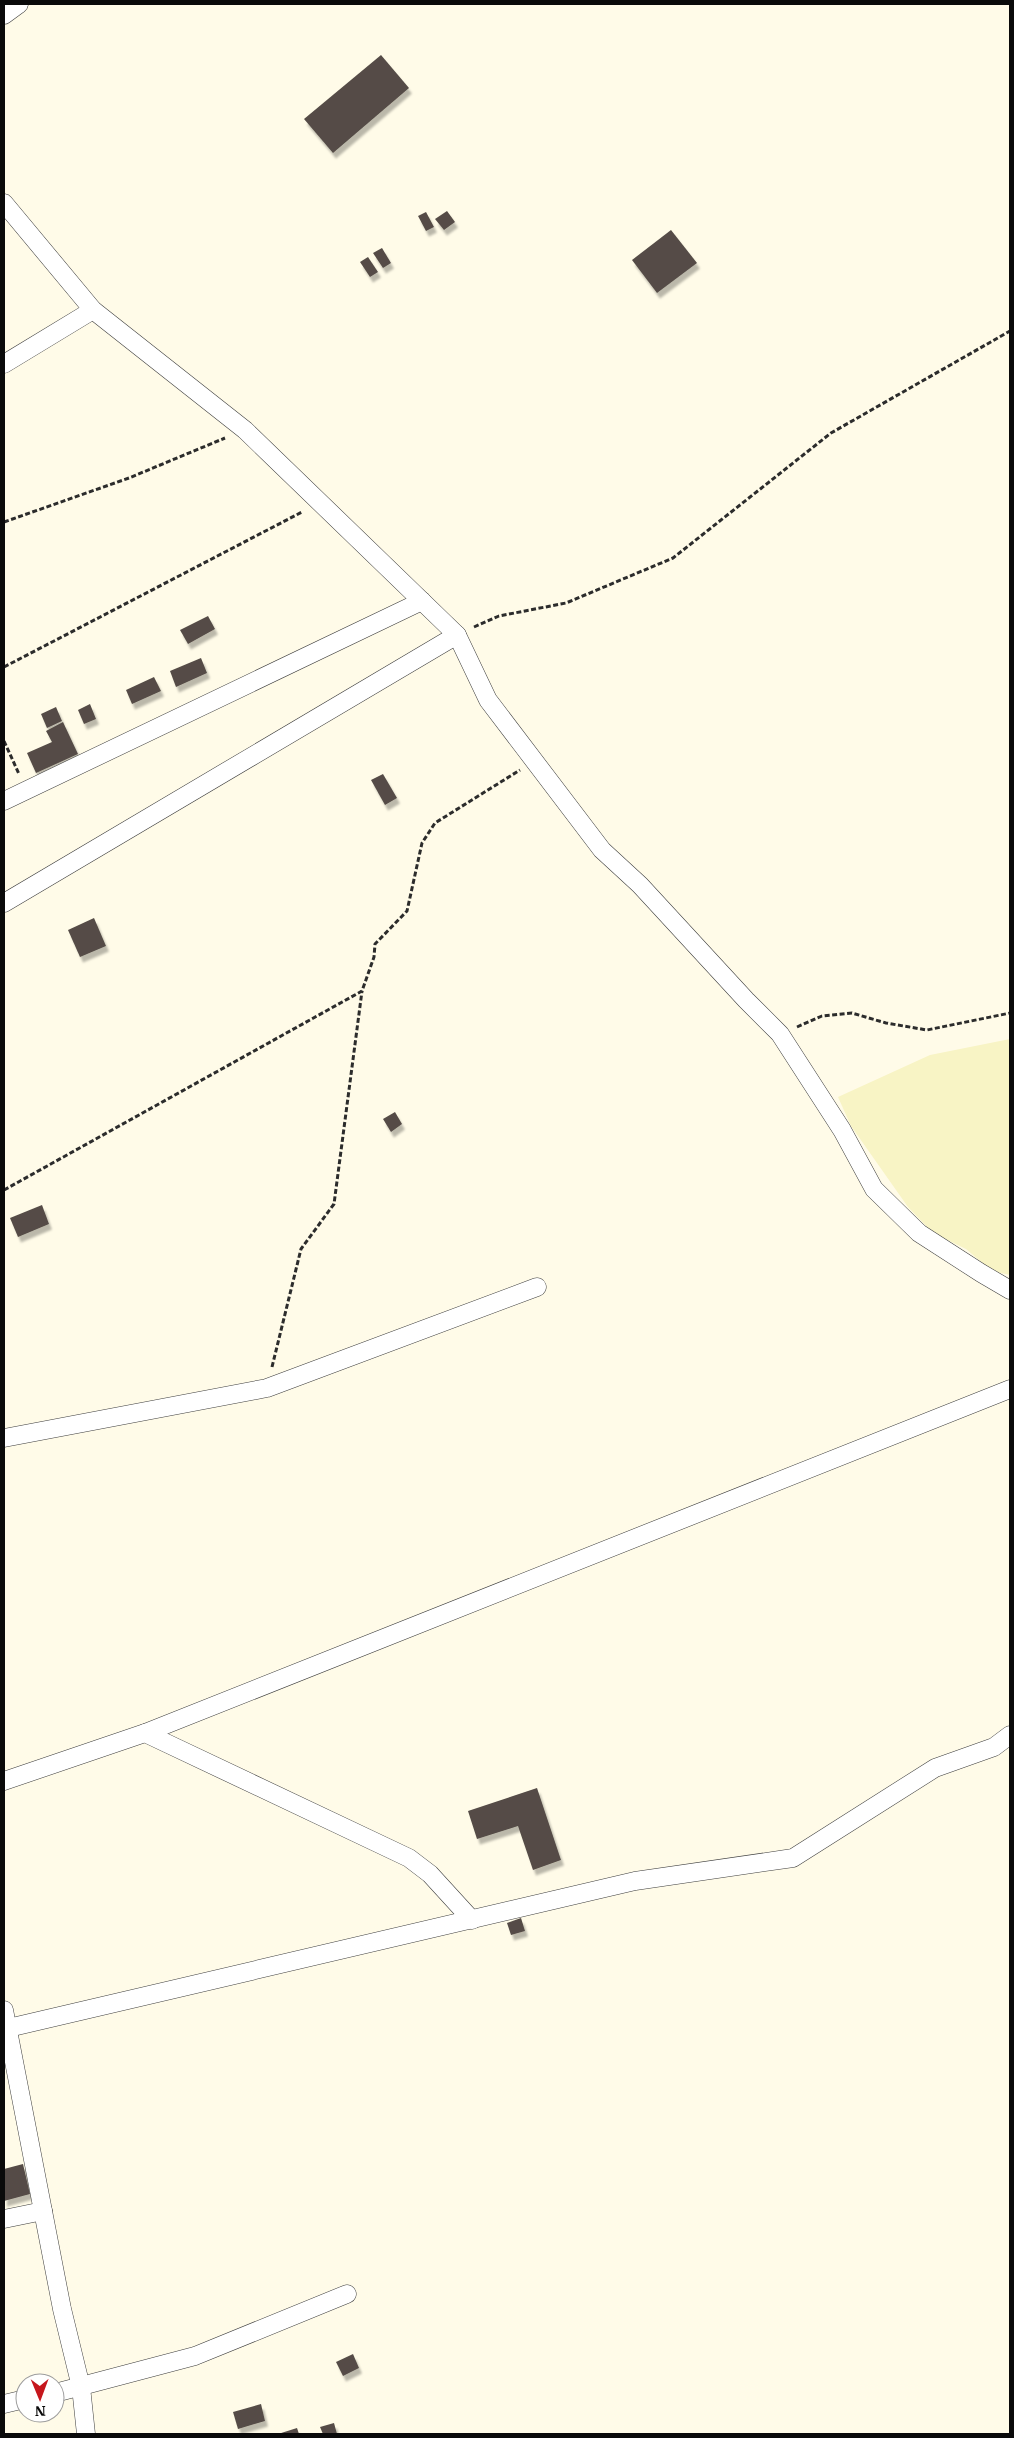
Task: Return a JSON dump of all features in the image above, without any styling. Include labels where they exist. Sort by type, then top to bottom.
[{"type":"street","points":[[4,15],[18,4]]},
{"type":"street","points":[[4,203],[93,310],[244,430],[457,635],[488,700],[602,850],[640,885],[780,1034],[842,1130],[874,1189],[918,1233],[1010,1290]]},
{"type":"street","points":[[4,364],[93,310]]},
{"type":"street","points":[[4,801],[422,601]]},
{"type":"street","points":[[4,903],[457,635]]},
{"type":"street","points":[[4,1438],[267,1388],[537,1287]]},
{"type":"street","points":[[4,1781],[145,1733],[1010,1389]]},
{"type":"street","points":[[145,1733],[409,1858],[430,1874],[472,1920]]},
{"type":"street","points":[[6,2029],[635,1881],[793,1858],[935,1768],[994,1747],[1010,1735]]},
{"type":"street","points":[[4,2010],[6,2029],[43,2211],[81,2387],[86,2434]]},
{"type":"street","points":[[4,2219],[43,2211]]},
{"type":"street","points":[[65,2391],[195,2356],[347,2294]]},
{"type":"path","points":[[457,635],[499,616],[566,603],[673,558],[831,433],[1010,331]]},
{"type":"path","points":[[4,522],[129,478],[244,430]]},
{"type":"path","points":[[4,667],[318,503]]},
{"type":"path","points":[[4,741],[26,790]]},
{"type":"path","points":[[267,1388],[301,1249],[334,1204],[362,991],[374,957],[375,944],[407,911],[422,843],[435,823],[535,760]]},
{"type":"path","points":[[4,1190],[362,991]]},
{"type":"path","points":[[780,1034],[822,1016],[852,1013],[886,1023],[927,1030],[1010,1013]]},
{"type":"shaded area","points":[[1010,1039],[1010,1275],[992,1271],[966,1249],[933,1233],[908,1207],[851,1126],[838,1097],[930,1055]]},
{"type":"building","points":[[381,55],[409,88],[333,153],[304,119]]},
{"type":"building","points":[[447,211],[455,222],[444,230],[435,219]]},
{"type":"building","points":[[426,212],[434,227],[426,231],[418,216]]},
{"type":"building","points":[[671,230],[697,263],[657,293],[632,260]]},
{"type":"building","points":[[382,248],[391,263],[383,268],[373,253]]},
{"type":"building","points":[[368,257],[378,272],[370,277],[360,262]]},
{"type":"building","points":[[208,616],[215,629],[188,644],[180,630]]},
{"type":"building","points":[[201,658],[207,673],[176,687],[170,671]]},
{"type":"building","points":[[154,677],[161,691],[132,704],[126,690]]},
{"type":"building","points":[[90,704],[96,719],[84,724],[78,710]]},
{"type":"building","points":[[56,707],[62,721],[47,728],[41,714]]},
{"type":"building","points":[[63,722],[78,754],[36,773],[27,753],[52,742],[46,731]]},
{"type":"building","points":[[383,774],[397,798],[385,805],[371,780]]},
{"type":"building","points":[[94,918],[106,946],[80,957],[68,930]]},
{"type":"building","points":[[395,1112],[402,1124],[391,1132],[383,1119]]},
{"type":"building","points":[[42,1205],[49,1224],[18,1237],[10,1218]]},
{"type":"building","points":[[537,1788],[561,1860],[533,1870],[518,1826],[477,1839],[468,1811]]},
{"type":"building","points":[[521,1918],[525,1931],[511,1935],[507,1923]]},
{"type":"building","points":[[23,2164],[30,2194],[4,2201],[4,2169]]},
{"type":"building","points":[[353,2354],[359,2368],[343,2376],[336,2362]]},
{"type":"building","points":[[261,2404],[265,2421],[238,2429],[233,2412]]},
{"type":"building","points":[[334,2423],[337,2434],[323,2434],[320,2427]]},
{"type":"building","points":[[297,2428],[299,2434],[278,2434]]}]
